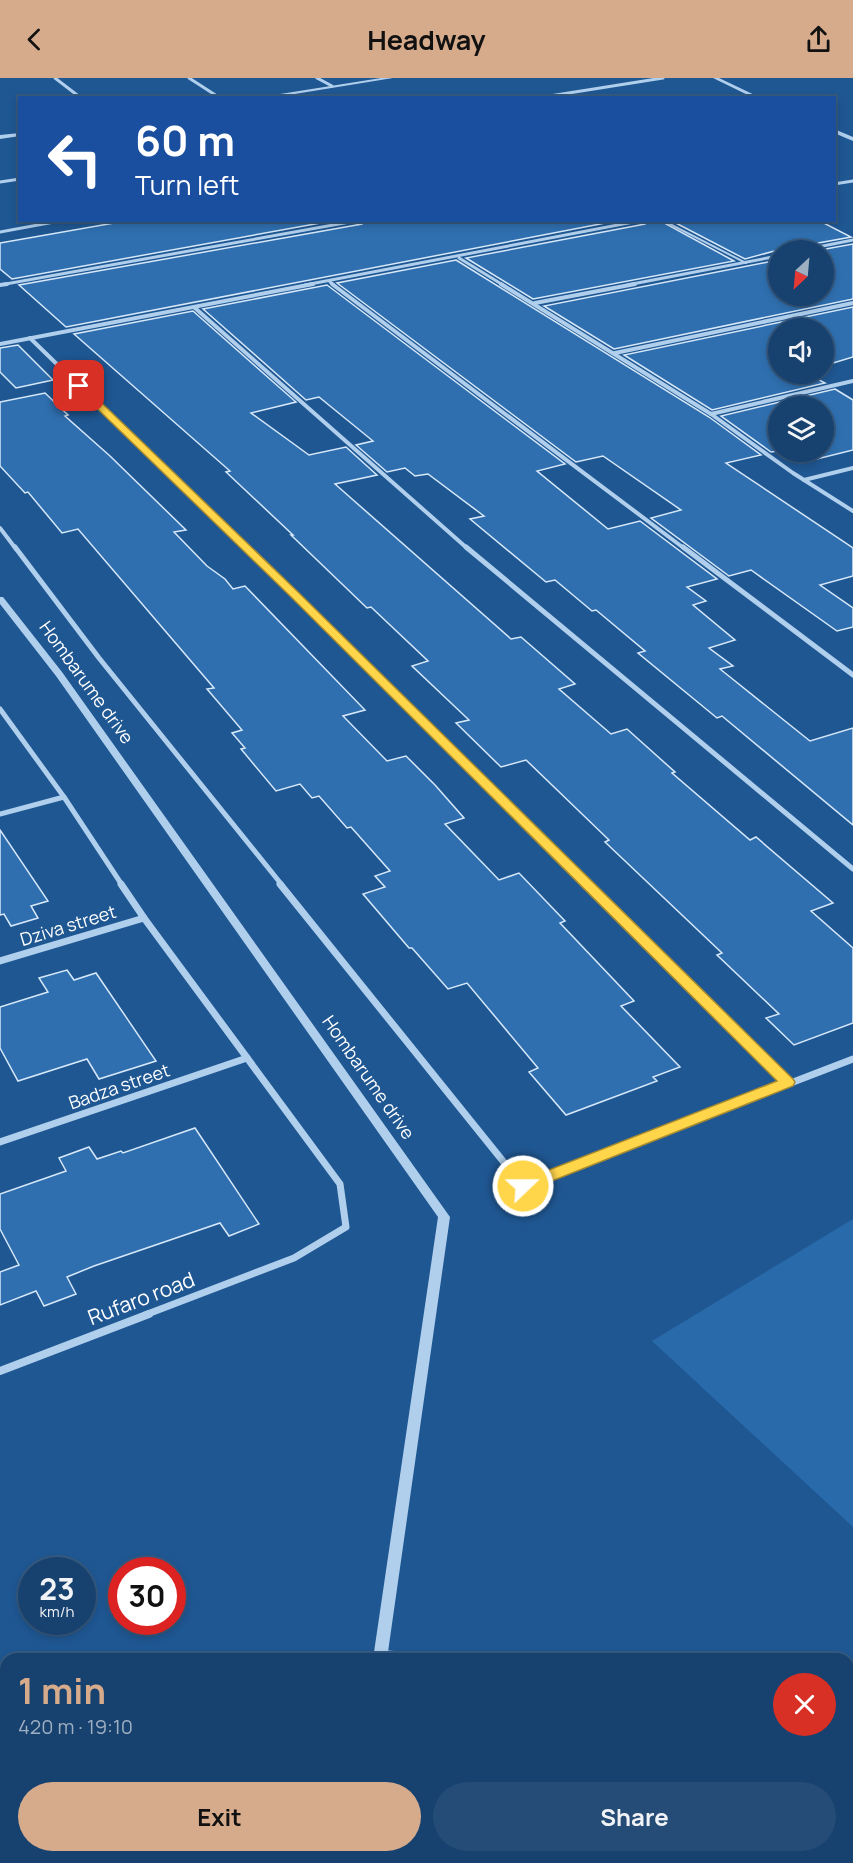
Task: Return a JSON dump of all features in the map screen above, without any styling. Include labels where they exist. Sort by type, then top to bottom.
[{"type":"street","points":[[55,78],[78,96]]},
{"type":"street","points":[[189,78],[217,96]]},
{"type":"street","points":[[317,78],[332,86]]},
{"type":"street","points":[[270,96],[392,78]]},
{"type":"street","points":[[550,96],[663,78]]},
{"type":"street","points":[[715,78],[755,96]]},
{"type":"street","points":[[836,133],[853,140]]},
{"type":"street","points":[[0,136],[18,134]]},
{"type":"street","points":[[0,182],[18,179]]},
{"type":"street","points":[[836,184],[853,181]]},
{"type":"street","points":[[0,232],[53,222]]},
{"type":"street","points":[[0,285],[350,222]]},
{"type":"street","points":[[0,344],[459,258],[634,222]]},
{"type":"street","points":[[834,244],[853,240]]},
{"type":"street","points":[[459,258],[711,414],[804,480],[853,511]]},
{"type":"street","points":[[535,303],[768,258]]},
{"type":"street","points":[[330,282],[853,675]]},
{"type":"street","points":[[615,353],[853,303]]},
{"type":"street","points":[[195,308],[470,552],[853,869]]},
{"type":"street","points":[[30,338],[293,593],[787,1082]]},
{"type":"street","points":[[711,414],[853,381]]},
{"type":"street","points":[[804,480],[853,468]]},
{"type":"street","points":[[0,528],[99,658],[523,1186],[787,1082],[853,1059]]},
{"type":"street","name":"Hombarume drive","points":[[0,598],[58,674],[444,1217],[381,1653]]},
{"type":"street","points":[[0,710],[64,797],[144,918],[247,1058]]},
{"type":"street","points":[[0,814],[64,797]]},
{"type":"street","name":"Dziva street","points":[[0,961],[144,918]]},
{"type":"street","name":"Badza street","points":[[0,1142],[247,1058]]},
{"type":"street","name":"Rufaro road","points":[[0,1371],[294,1258],[346,1227],[340,1184],[247,1058]]},
{"type":"lane","points":[[666,222],[746,262]]},
{"type":"shaded area","points":[[853,1219],[853,1527],[652,1341]]},
{"type":"building","points":[[120,222],[326,222],[12,279],[0,269],[0,243]]},
{"type":"building","points":[[364,222],[611,222],[66,327],[19,285]]},
{"type":"building","points":[[646,222],[663,222],[734,261],[533,299],[466,258]]},
{"type":"building","points":[[674,222],[822,222],[851,237],[834,240],[768,240],[768,253],[745,259]]},
{"type":"building","points":[[853,244],[853,299],[834,303],[834,247]]},
{"type":"building","points":[[456,260],[709,417],[761,455],[726,463],[853,548],[853,576],[820,585],[853,608],[853,627],[837,631],[751,570],[729,576],[651,518],[681,510],[603,456],[576,462],[337,283]]},
{"type":"building","points":[[768,262],[768,306],[820,306],[614,349],[544,306]]},
{"type":"building","points":[[327,285],[565,464],[537,471],[608,529],[640,521],[717,579],[687,587],[706,601],[693,605],[735,640],[709,648],[733,666],[720,669],[810,741],[853,728],[853,825],[722,716],[717,718],[638,653],[645,651],[596,610],[592,611],[555,580],[546,582],[470,519],[484,516],[428,474],[415,476],[405,468],[387,472],[356,445],[373,441],[319,397],[306,400],[203,309]]},
{"type":"building","points":[[853,307],[853,357],[834,363],[834,318],[801,318]]},
{"type":"building","points":[[193,311],[296,402],[251,413],[309,455],[346,447],[377,475],[335,484],[511,639],[521,637],[575,684],[559,689],[611,734],[627,729],[675,772],[672,773],[750,840],[756,837],[833,903],[811,911],[853,948],[853,1023],[794,1045],[766,1018],[779,1014],[717,955],[722,953],[605,842],[609,840],[526,760],[501,767],[456,723],[469,720],[412,666],[428,661],[371,607],[367,608],[226,472],[230,471],[74,334]]},
{"type":"building","points":[[768,325],[768,384],[821,384],[712,410],[624,355]]},
{"type":"building","points":[[18,345],[53,380],[16,388],[0,372],[0,348]]},
{"type":"building","points":[[835,389],[853,400],[853,450],[834,455],[834,396],[805,396]]},
{"type":"building","points":[[45,393],[68,415],[65,416],[186,530],[174,532],[207,566],[225,579],[233,589],[245,586],[365,710],[343,716],[387,761],[406,756],[435,785],[464,818],[445,824],[499,880],[519,873],[565,921],[560,923],[634,1001],[621,1006],[680,1067],[653,1077],[657,1081],[566,1115],[529,1072],[538,1068],[467,983],[448,989],[363,894],[385,887],[375,876],[390,871],[351,827],[347,828],[319,796],[312,798],[300,784],[276,791],[241,749],[245,748],[232,733],[242,730],[207,689],[214,688],[78,529],[62,533],[28,492],[25,493],[0,466],[0,402]]},
{"type":"building","points":[[768,405],[768,450],[721,416]]},
{"type":"building","points":[[0,830],[48,901],[31,906],[38,918],[11,926],[4,914],[0,915]]},
{"type":"building","points":[[67,970],[74,980],[96,973],[156,1061],[99,1079],[87,1059],[18,1081],[0,1048],[0,1007],[48,992],[39,978]]},
{"type":"building","points":[[195,1128],[259,1224],[229,1236],[220,1223],[94,1266],[67,1277],[76,1294],[44,1306],[36,1291],[0,1305],[0,1272],[19,1265],[0,1229],[0,1194],[66,1171],[59,1158],[89,1147],[97,1159],[121,1151],[123,1153]]},
{"type":"route","points":[[79,386],[293,593],[787,1082],[523,1186]]}]
